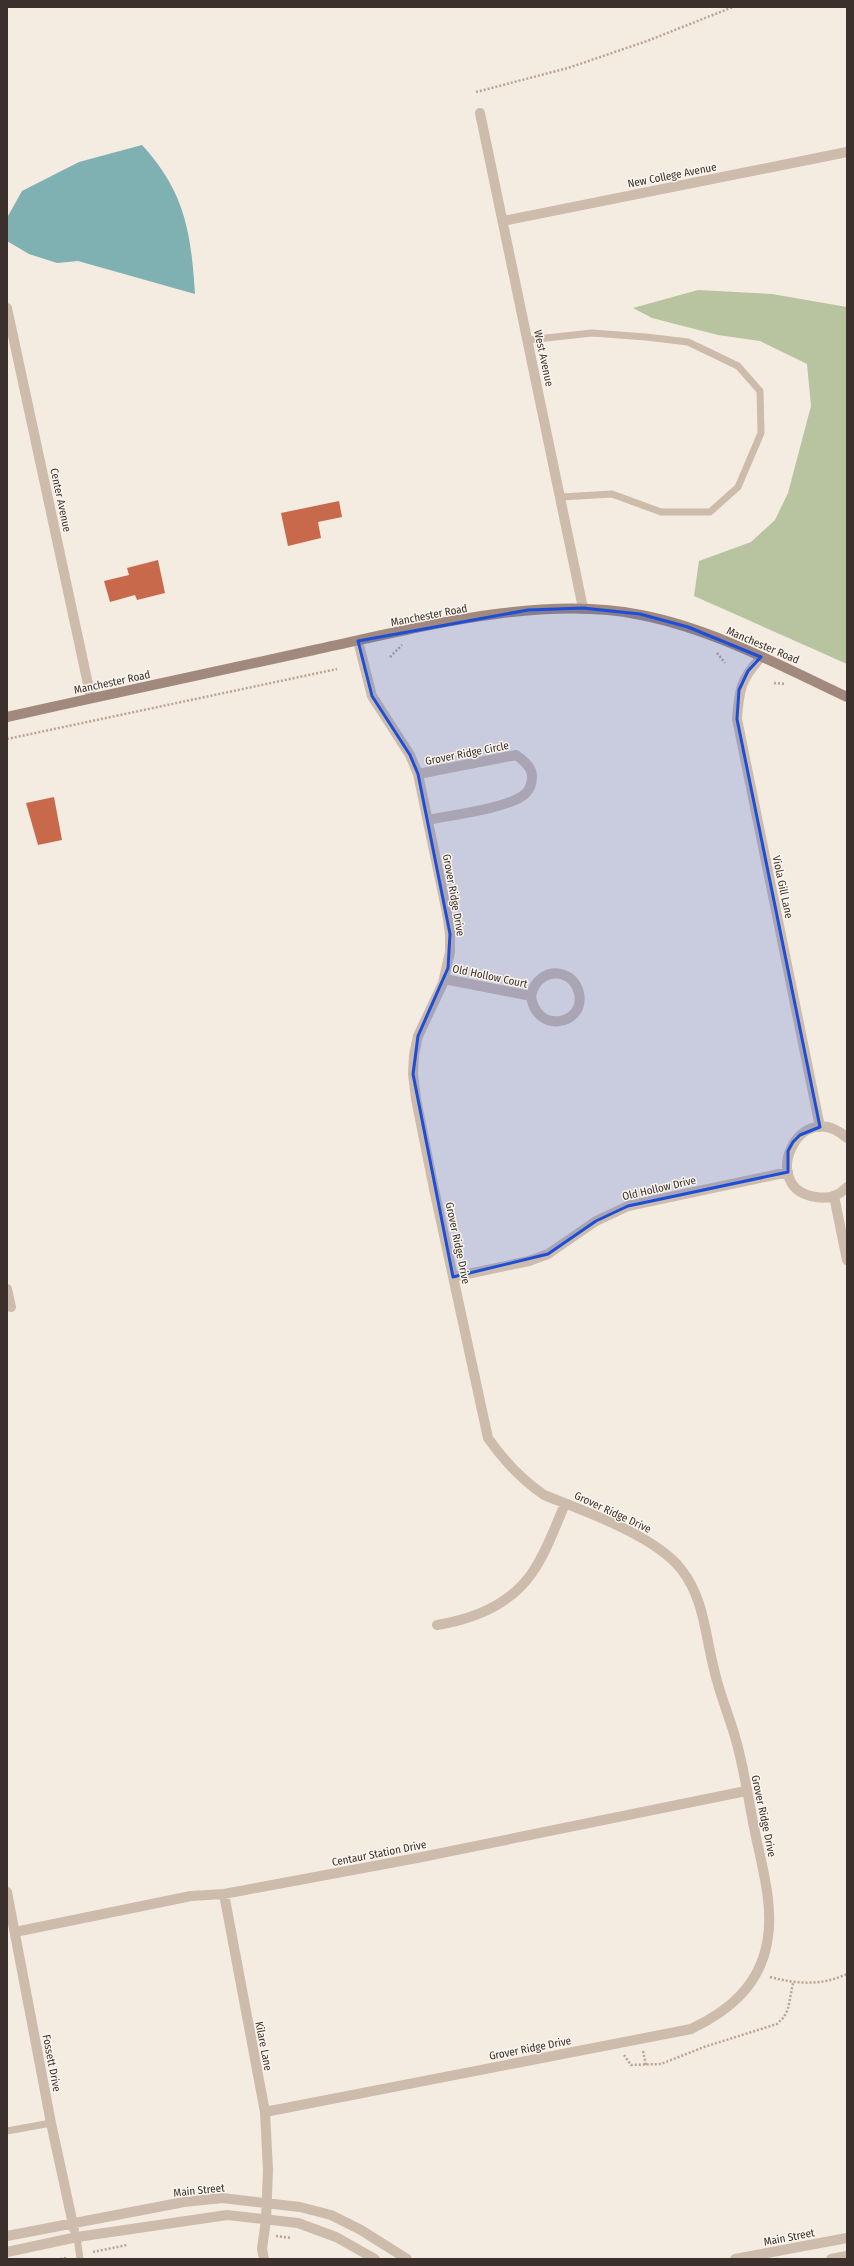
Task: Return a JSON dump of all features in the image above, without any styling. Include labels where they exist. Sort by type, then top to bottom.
[{"type":"street","name":"West Avenue","points":[[480,113],[583,608]]},
{"type":"street","name":"New College Avenue","points":[[503,221],[847,152]]},
{"type":"street","name":"Center Avenue","points":[[7,308],[91,698]]},
{"type":"street","name":"Manchester Road","points":[[7,717],[358,641],[475,618],[528,610],[583,608],[640,614],[688,627],[761,657],[847,696]]},
{"type":"street","name":"Grover Ridge Drive","points":[[265,2112],[675,2033],[710,2020],[731,2007],[745,1991],[761,1963],[768,1942],[769,1926],[767,1891],[739,1751],[714,1669],[701,1609],[691,1584],[680,1568],[664,1551],[644,1538],[544,1495],[529,1485],[507,1465],[488,1438],[416,1099],[413,1074],[414,1055],[418,1036],[448,968],[450,934],[418,774],[410,755],[372,696],[358,641]]},
{"type":"street","name":"Viola Gill Lane","points":[[761,657],[748,671],[739,690],[736,719],[820,1127]]},
{"type":"street","name":"Grover Ridge Circle","points":[[418,774],[516,755],[522,759],[532,772],[532,785],[527,793],[516,800],[428,820]]},
{"type":"street","name":"Old Hollow Court","points":[[556,974],[568,976],[574,981],[580,997],[576,1010],[570,1017],[556,1022],[548,1021],[536,1013],[532,1005],[531,996],[537,981],[544,976],[556,974]]},
{"type":"street","name":"Old Hollow Court","points":[[444,979],[531,996]]},
{"type":"street","points":[[847,1138],[831,1128],[820,1127],[805,1132],[793,1142],[787,1156],[788,1172],[800,1191],[811,1196],[822,1198],[834,1196],[847,1187]]},
{"type":"street","name":"Old Hollow Drive","points":[[453,1277],[529,1261],[548,1254],[596,1221],[628,1206],[788,1172]]},
{"type":"street","points":[[834,1196],[847,1260]]},
{"type":"street","points":[[7,1289],[11,1307]]},
{"type":"street","points":[[437,1625],[459,1621],[481,1613],[502,1602],[519,1587],[532,1574],[565,1504]]},
{"type":"street","name":"Centaur Station Drive","points":[[16,1932],[191,1896],[224,1894],[417,1858],[746,1791]]},
{"type":"street","name":"Fossett Drive","points":[[7,1892],[16,1932],[51,2123],[72,2222],[77,2237]]},
{"type":"street","name":"Kilare Lane","points":[[224,1894],[265,2112],[268,2170],[266,2220],[262,2249],[264,2259]]},
{"type":"street","name":"Main Street","points":[[7,2236],[72,2222],[99,2220],[184,2202],[222,2198],[300,2207],[331,2215],[361,2230],[406,2259]]},
{"type":"street","points":[[7,2252],[77,2237],[227,2215],[298,2223],[336,2237],[375,2259]]},
{"type":"street","name":"Main Street","points":[[735,2259],[847,2238]]},
{"type":"street","points":[[831,2259],[847,2256]]},
{"type":"lane","points":[[528,340],[592,332],[688,342],[738,366],[760,391],[761,433],[738,488],[710,512],[660,512],[612,494],[561,497]]},
{"type":"lane","points":[[7,2131],[51,2123]]},
{"type":"lane","points":[[77,2237],[80,2259]]},
{"type":"path","points":[[476,92],[568,68],[733,7]]},
{"type":"path","points":[[390,657],[403,644]]},
{"type":"path","points":[[716,652],[725,663]]},
{"type":"path","points":[[7,739],[337,668]]},
{"type":"path","points":[[769,1976],[793,1983],[821,1983],[847,1974]]},
{"type":"path","points":[[622,2043],[626,2060],[631,2065],[661,2064],[704,2047],[766,2029],[777,2024],[784,2017],[793,1983]]},
{"type":"path","points":[[60,2259],[66,2258]]},
{"type":"highlighted area","points":[[583,608],[640,614],[688,627],[761,657],[748,671],[739,690],[737,719],[820,1127],[800,1135],[793,1142],[788,1151],[788,1172],[628,1206],[596,1221],[548,1254],[453,1277],[413,1074],[418,1036],[448,968],[450,934],[418,774],[410,755],[372,696],[358,641],[528,610]]},
{"type":"green space","points":[[698,290],[772,294],[847,307],[847,664],[694,596],[699,561],[751,542],[775,520],[788,493],[811,406],[807,364],[760,341],[718,335],[652,318],[633,308]]},
{"type":"water","points":[[142,145],[168,179],[177,196],[188,232],[195,294],[78,261],[57,263],[29,254],[7,241],[8,216],[22,191],[79,162]]},
{"type":"building","points":[[339,501],[342,517],[318,522],[321,538],[288,546],[281,513]]},
{"type":"building","points":[[158,560],[165,593],[137,600],[135,595],[110,602],[104,581],[129,575],[127,568]]},
{"type":"building","points":[[54,797],[62,840],[38,845],[26,803]]}]
